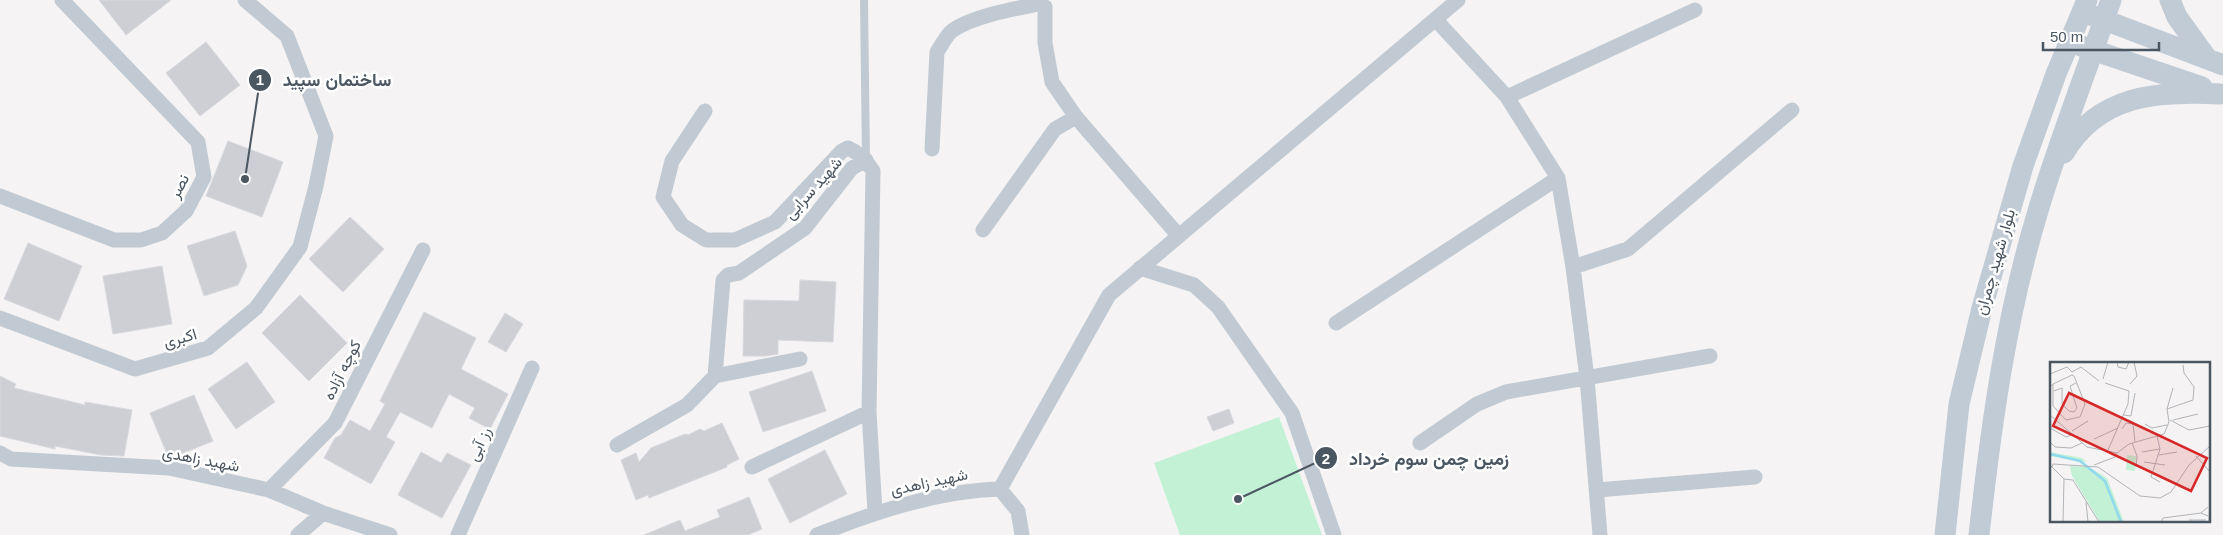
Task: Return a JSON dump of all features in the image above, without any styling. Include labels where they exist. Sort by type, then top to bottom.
[{"type":"main road","points":[[2170,0],[2177,16],[2214,61]]},
{"type":"main road","points":[[2084,6],[2105,5],[2134,31],[2214,61]]},
{"type":"main road","name":"بلوار شهید چمران","points":[[1979,535],[1998,382],[2035,221],[2082,80],[2094,50],[2105,5]]},
{"type":"main road","name":"بلوار شهید چمران","points":[[1945,535],[1959,404],[1968,362],[2011,205],[2056,74],[2084,6]]},
{"type":"main road","points":[[2122,58],[2113,45],[2114,39],[2122,32],[2134,31]]},
{"type":"main road","points":[[2069,42],[2122,58],[2222,94]]},
{"type":"main road","points":[[2056,74],[2068,64],[2072,64],[2077,66],[2082,80]]},
{"type":"main road","points":[[2050,175],[2084,125],[2123,104],[2157,93],[2222,94]]},
{"type":"street","name":"نصر","points":[[0,196],[114,240],[141,240],[162,233],[186,211],[204,177],[198,142],[62,0]]},
{"type":"street","name":"اکبری","points":[[0,318],[135,368],[208,348],[256,308],[300,247],[316,186],[326,136],[287,36],[245,0]]},
{"type":"street","points":[[1022,535],[1018,511],[1000,489],[1109,295],[1458,0]]},
{"type":"street","points":[[932,149],[937,52],[945,39],[952,31],[974,20],[1038,4],[1045,7],[1045,43],[1052,82],[1076,117],[1178,235]]},
{"type":"street","points":[[1507,97],[1695,10]]},
{"type":"street","points":[[1436,20],[1507,97],[1558,178],[1573,267],[1587,378],[1600,535]]},
{"type":"street","points":[[1573,267],[1628,248],[1792,110]]},
{"type":"street","points":[[705,111],[672,161],[663,197],[682,225],[706,240],[735,240],[775,222],[842,151],[848,148],[866,160]]},
{"type":"street","points":[[983,230],[1055,129],[1076,117]]},
{"type":"street","name":"شهید سرابی","points":[[715,376],[723,280],[728,274],[739,272],[805,228],[852,168],[866,160],[873,171],[869,412],[874,512]]},
{"type":"street","points":[[1336,323],[1558,178]]},
{"type":"street","name":"کوچه آزاده","points":[[269,490],[335,423],[423,250]]},
{"type":"street","points":[[1140,268],[1194,285],[1218,307],[1292,413],[1334,535]]},
{"type":"street","points":[[1420,443],[1477,404],[1506,392],[1710,356]]},
{"type":"street","points":[[616,445],[687,405],[715,376],[800,359]]},
{"type":"street","name":"رز آبی","points":[[458,535],[532,368]]},
{"type":"street","points":[[752,467],[869,412]]},
{"type":"street","name":"شهید زاهدی","points":[[0,453],[11,459],[168,468],[269,490],[323,512],[390,535]]},
{"type":"street","points":[[1596,490],[1755,477]]},
{"type":"street","name":"شهید زاهدی","points":[[817,535],[874,512],[974,490],[1000,489]]},
{"type":"street","points":[[298,535],[323,512]]},
{"type":"lane","points":[[864,0],[866,160]]},
{"type":"green space","points":[[1279,417],[1322,535],[1180,535],[1154,463]]},
{"type":"building","points":[[99,0],[171,0],[126,35]]},
{"type":"building","points":[[206,42],[240,85],[200,116],[166,73]]},
{"type":"building","points":[[228,141],[283,162],[262,217],[206,196]]},
{"type":"building","points":[[350,217],[384,249],[343,292],[309,259]]},
{"type":"building","points":[[235,231],[247,266],[238,285],[204,296],[187,246]]},
{"type":"building","points":[[28,243],[82,266],[59,321],[4,299]]},
{"type":"building","points":[[162,266],[172,324],[113,334],[103,276]]},
{"type":"building","points":[[800,280],[836,282],[833,342],[778,340],[778,354],[743,356],[744,300],[799,301]]},
{"type":"building","points":[[300,295],[347,343],[309,381],[262,333]]},
{"type":"building","points":[[424,312],[476,338],[461,369],[508,394],[490,429],[469,418],[475,408],[449,394],[432,428],[400,412],[386,437],[395,442],[371,484],[324,458],[335,438],[341,435],[350,420],[370,431],[385,404],[380,401]]},
{"type":"building","points":[[505,313],[523,324],[506,352],[488,342]]},
{"type":"building","points":[[247,362],[275,402],[236,429],[208,389]]},
{"type":"building","points":[[812,371],[826,411],[763,432],[749,392]]},
{"type":"building","points":[[0,376],[16,384],[14,388],[85,405],[85,402],[132,410],[124,456],[101,455],[55,446],[55,449],[0,436]]},
{"type":"building","points":[[194,395],[213,441],[169,459],[150,413]]},
{"type":"building","points":[[1229,409],[1234,423],[1213,431],[1207,417]]},
{"type":"building","points":[[722,423],[739,459],[727,465],[727,467],[649,498],[648,495],[636,500],[621,460],[636,453],[639,462],[651,448],[685,434],[688,435],[700,429],[704,431]]},
{"type":"building","points":[[825,450],[847,494],[790,523],[768,479]]},
{"type":"building","points":[[421,452],[441,463],[447,453],[471,465],[442,518],[398,495]]},
{"type":"building","points":[[749,497],[762,529],[748,535],[644,535],[680,520],[685,531],[720,517],[717,510]]},
{"type":"place","name":"ساختمان سپید","points":[[245,179]]},
{"type":"place","name":"زمین چمن سوم خرداد","points":[[1238,499]]}]
